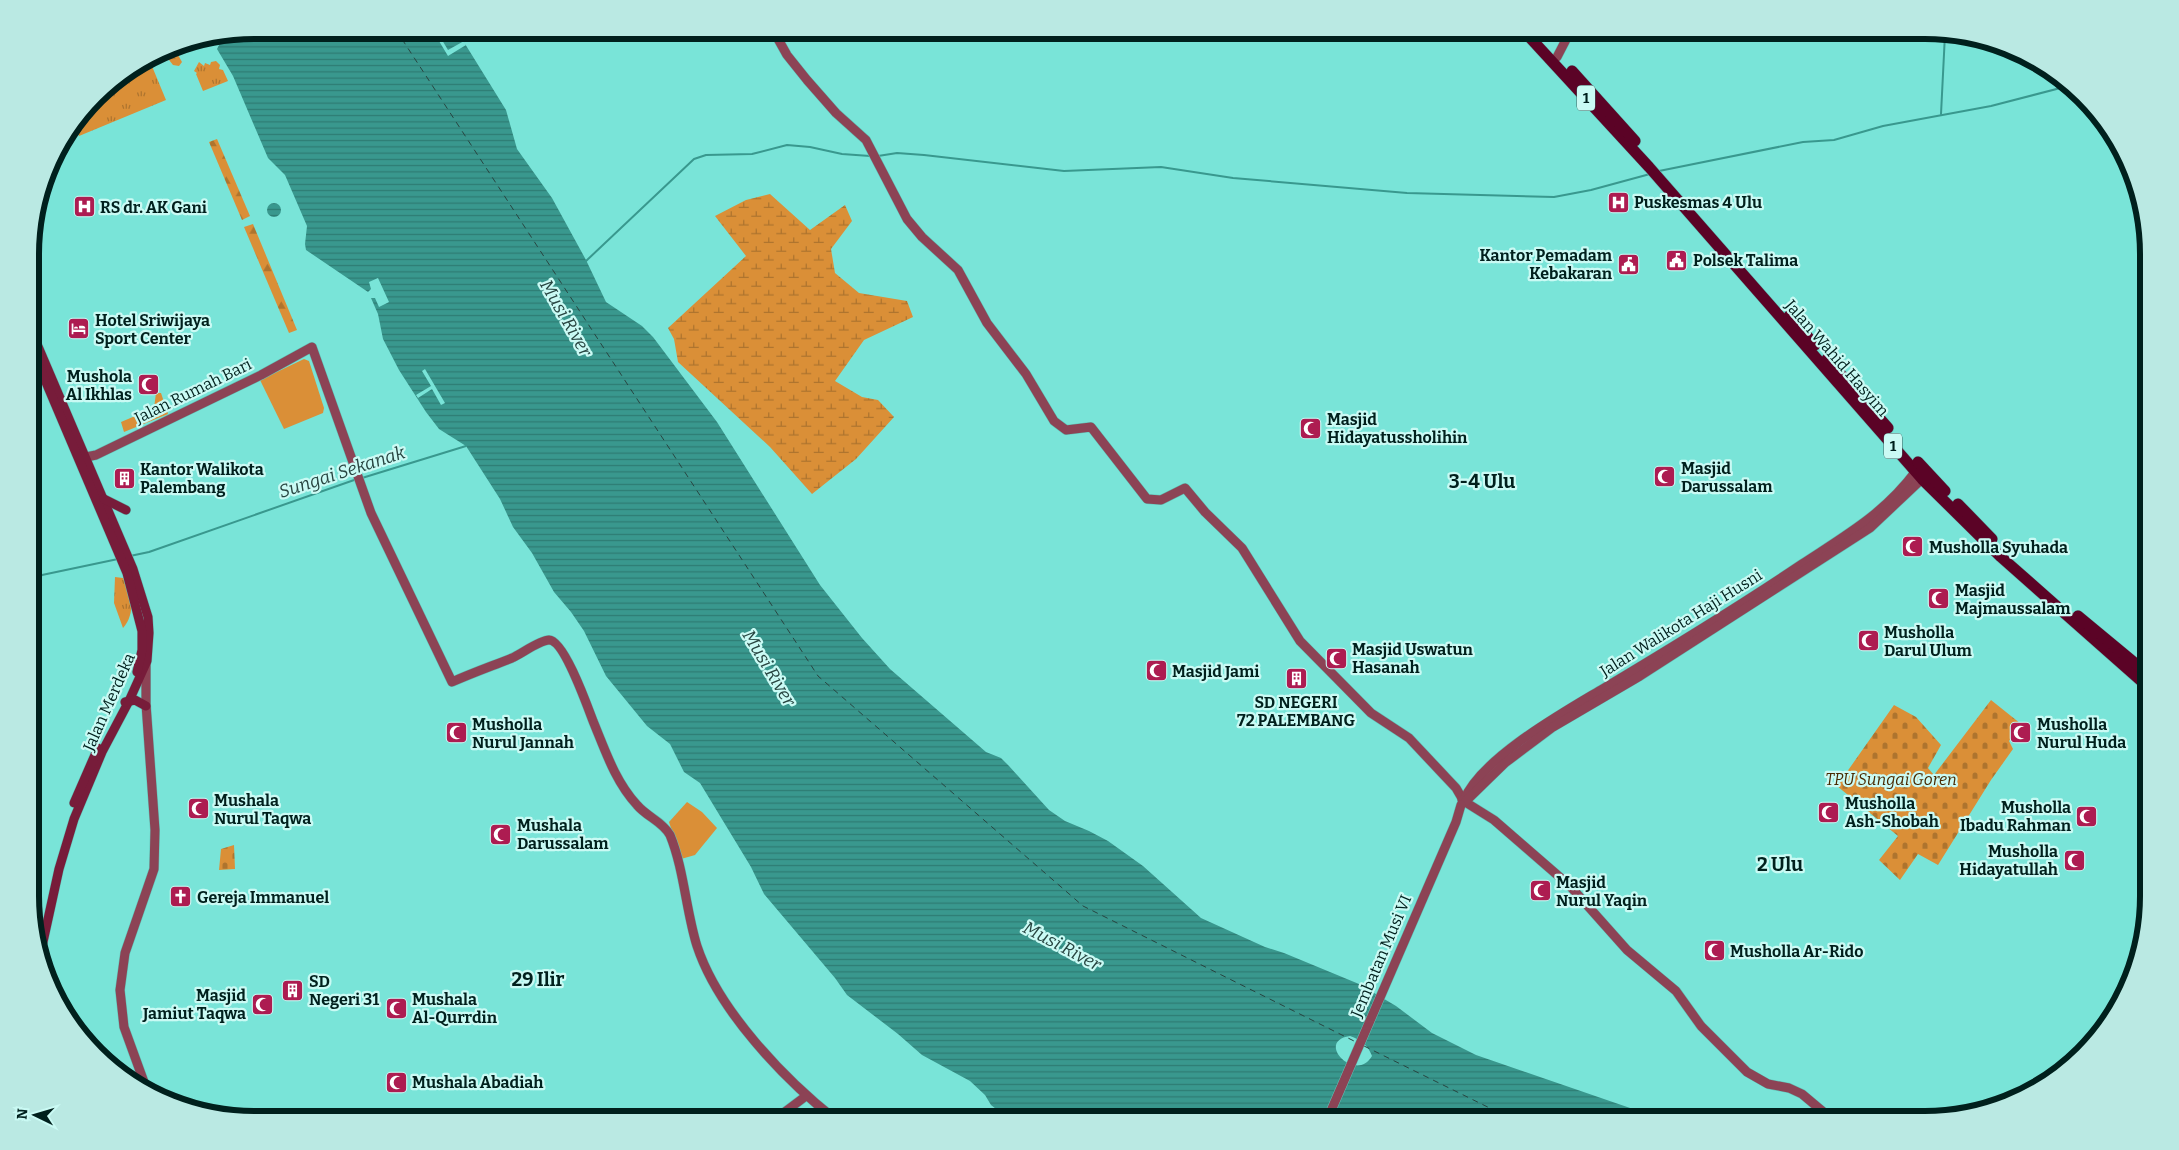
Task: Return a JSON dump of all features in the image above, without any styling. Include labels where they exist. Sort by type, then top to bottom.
[{"type":"highway","name":"Jalan Wahid Hasyim","points":[[1532,39],[1653,166]]},
{"type":"highway","name":"Jalan Wahid Hasyim","points":[[1540,39],[1598,99],[1664,179],[1835,375],[1919,475],[2001,557],[2140,679]]},
{"type":"highway","name":"Jalan Wahid Hasyim","points":[[1835,375],[1922,468],[2007,554],[2140,667]]},
{"type":"main road","name":"Jalan Merdeka","points":[[39,350],[148,617],[146,661],[102,752],[74,819],[59,869],[43,940]]},
{"type":"main road","name":"Jalan Merdeka","points":[[39,364],[82,457],[104,499],[122,551]]},
{"type":"main road","points":[[104,499],[126,510]]},
{"type":"main road","name":"Jalan Merdeka","points":[[41,925],[68,818],[95,754],[125,703],[136,675],[142,650],[140,622],[129,569]]},
{"type":"main road","points":[[125,703],[139,701],[146,706]]},
{"type":"street","points":[[777,39],[787,55],[829,105],[857,130],[869,146],[907,219],[922,237],[958,270],[987,323],[1015,358],[1054,421],[1066,430],[1092,427],[1143,496],[1151,500],[1161,500],[1185,488],[1204,512],[1238,544],[1296,636],[1312,655],[1348,688],[1371,713],[1409,738],[1458,791],[1464,802],[1494,820],[1570,886],[1612,934],[1637,959],[1676,991],[1701,1026],[1747,1072],[1768,1084],[1790,1088],[1802,1094],[1822,1111]]},
{"type":"street","points":[[1557,57],[1566,39]]},
{"type":"street","name":"Jalan Rumah Bari","points":[[82,457],[96,455],[312,347],[375,521],[452,682],[547,640],[556,642],[561,648],[579,686],[608,759],[626,792],[641,810],[662,824],[670,836],[693,932],[704,966],[713,985],[739,1021],[806,1096]]},
{"type":"street","name":"Jalan Walikota Haji Husni","points":[[1464,802],[1505,763],[1554,727],[1640,676],[1870,528],[1919,475]]},
{"type":"street","points":[[144,1082],[127,1037],[121,1000],[125,954],[154,869],[155,850],[146,706],[146,661]]},
{"type":"street","name":"Jembatan Musi VI","points":[[1331,1111],[1464,802]]},
{"type":"street","points":[[786,1111],[806,1096],[825,1111]]},
{"type":"green space","points":[[177,53],[182,62],[179,66],[173,65],[167,57]]},
{"type":"green space","points":[[216,61],[220,65],[219,69],[223,70],[228,81],[203,91],[197,73],[194,71],[199,62],[204,66],[205,63],[210,65],[211,62]]},
{"type":"green space","points":[[151,64],[166,100],[79,136],[77,131],[83,123],[112,92]]},
{"type":"green space","points":[[217,139],[250,216],[242,220],[209,142]]},
{"type":"green space","points":[[770,194],[810,230],[845,205],[852,221],[831,249],[835,273],[859,293],[907,301],[913,317],[864,340],[835,381],[862,397],[878,400],[894,417],[856,459],[812,494],[770,447],[678,362],[674,339],[668,328],[746,256],[715,216],[746,200]]},
{"type":"green space","points":[[253,224],[297,330],[289,333],[244,227]]},
{"type":"green space","points":[[304,359],[309,361],[324,408],[323,413],[284,429],[260,380]]},
{"type":"green space","points":[[156,393],[161,393],[168,414],[124,432],[121,422],[154,408]]},
{"type":"green space","points":[[115,577],[123,578],[129,590],[131,610],[130,616],[123,628],[114,603]]},
{"type":"green space","name":"TPU Sungai Goren","points":[[1991,700],[2021,724],[2009,741],[2013,749],[1991,780],[1938,865],[1918,854],[1900,880],[1879,860],[1898,836],[1837,786],[1894,705],[1916,717],[1941,745],[1928,768],[1934,775]]},
{"type":"green space","points":[[687,802],[702,812],[717,828],[695,855],[681,859],[669,822]]},
{"type":"green space","points":[[234,845],[235,869],[219,870],[221,849]]},
{"type":"water","name":"Musi River","points":[[239,39],[462,39],[506,110],[517,149],[552,198],[586,260],[606,302],[642,326],[653,337],[717,422],[820,585],[862,638],[890,669],[986,752],[1001,758],[1049,810],[1065,821],[1108,841],[1143,866],[1201,918],[1265,947],[1359,984],[1396,1006],[1432,1033],[1476,1055],[1639,1111],[999,1111],[970,1081],[922,1055],[847,995],[835,978],[764,894],[751,867],[700,783],[684,772],[670,744],[647,726],[606,676],[584,631],[554,592],[532,553],[513,527],[500,499],[466,446],[439,429],[399,370],[383,339],[378,314],[371,298],[375,298],[379,307],[389,302],[378,278],[369,282],[371,289],[368,292],[306,250],[307,226],[285,175],[268,158],[233,76],[217,49],[219,45],[217,42]],"holes":[[[1350,1036],[1361,1041],[1372,1056],[1365,1063],[1357,1065],[1349,1063],[1337,1052],[1336,1045],[1340,1039]]]},
{"type":"water","points":[[274,203],[279,205],[281,210],[279,215],[274,217],[269,215],[267,210],[269,205]]},
{"type":"pier","points":[[442,40],[448,50],[464,41],[466,45],[448,56],[439,41]]},
{"type":"pier","points":[[425,369],[445,403],[441,405],[432,389],[418,398],[416,395],[431,386],[422,371]]},
{"type":"waterway","points":[[1941,114],[1945,40]]},
{"type":"waterway","points":[[1659,171],[1803,142],[1834,140],[1883,126],[1991,106],[2062,88]]},
{"type":"waterway","points":[[586,261],[694,159],[706,155],[752,154],[787,145],[810,147],[842,154],[870,156]]},
{"type":"waterway","points":[[878,156],[897,153],[924,155],[1064,171],[1161,167],[1233,178],[1407,193],[1554,197],[1591,190],[1650,174]]},
{"type":"waterway","name":"Sungai Sekanak","points":[[362,478],[466,446]]},
{"type":"waterway","name":"Sungai Sekanak","points":[[130,556],[149,552],[357,479]]},
{"type":"waterway","name":"Sungai Sekanak","points":[[39,579],[42,575],[118,559]]},
{"type":"ferry route","points":[[402,39],[818,676],[1083,906],[1356,1042]]},
{"type":"ferry route","points":[[1364,1046],[1496,1111]]},
{"type":"place","name":"Puskesmas 4 Ulu","points":[[1618,202]]},
{"type":"place","name":"RS dr. AK Gani","points":[[84,207]]},
{"type":"place","name":"Polsek Talima","points":[[1677,260]]},
{"type":"place","name":"Kantor Pemadam Kebakaran","points":[[1628,264]]},
{"type":"place","name":"Hotel Sriwijaya Sport Center","points":[[79,329]]},
{"type":"place","name":"Mushola Al Ikhlas","points":[[148,385]]},
{"type":"place","name":"Masjid Hidayatussholihin","points":[[1311,428]]},
{"type":"place","name":"Masjid Darussalam","points":[[1665,477]]},
{"type":"place","name":"Kantor Walikota Palembang","points":[[124,478]]},
{"type":"place","name":"Musholla Syuhada","points":[[1913,547]]},
{"type":"place","name":"Masjid Majmaussalam","points":[[1939,599]]},
{"type":"place","name":"Musholla Darul Ulum","points":[[1868,641]]},
{"type":"place","name":"Masjid Uswatun Hasanah","points":[[1336,658]]},
{"type":"place","name":"Masjid Jami","points":[[1156,671]]},
{"type":"place","name":"SD NEGERI 72 PALEMBANG","points":[[1296,678]]},
{"type":"place","name":"Musholla Nurul Jannah","points":[[456,733]]},
{"type":"place","name":"Musholla Nurul Huda","points":[[2021,733]]},
{"type":"place","name":"Mushala Nurul Taqwa","points":[[198,809]]},
{"type":"place","name":"Musholla Ash-Shobah","points":[[1829,812]]},
{"type":"place","name":"Musholla Ibadu Rahman","points":[[2087,816]]},
{"type":"place","name":"Mushala Darussalam","points":[[501,834]]},
{"type":"place","name":"Musholla Hidayatullah","points":[[2074,860]]},
{"type":"place","name":"Masjid Nurul Yaqin","points":[[1540,891]]},
{"type":"place","name":"Gereja Immanuel","points":[[181,897]]},
{"type":"place","name":"Musholla Ar-Rido","points":[[1714,951]]},
{"type":"place","name":"SD Negeri 31","points":[[293,990]]},
{"type":"place","name":"Masjid Jamiut Taqwa","points":[[262,1004]]},
{"type":"place","name":"Mushala Al-Qurrdin","points":[[396,1008]]},
{"type":"place","name":"Mushala Abadiah","points":[[396,1082]]},
{"type":"district","name":"3-4 Ulu","points":[[1482,481]]},
{"type":"district","name":"2 Ulu","points":[[1780,864]]},
{"type":"district","name":"29 Ilir","points":[[538,979]]}]
